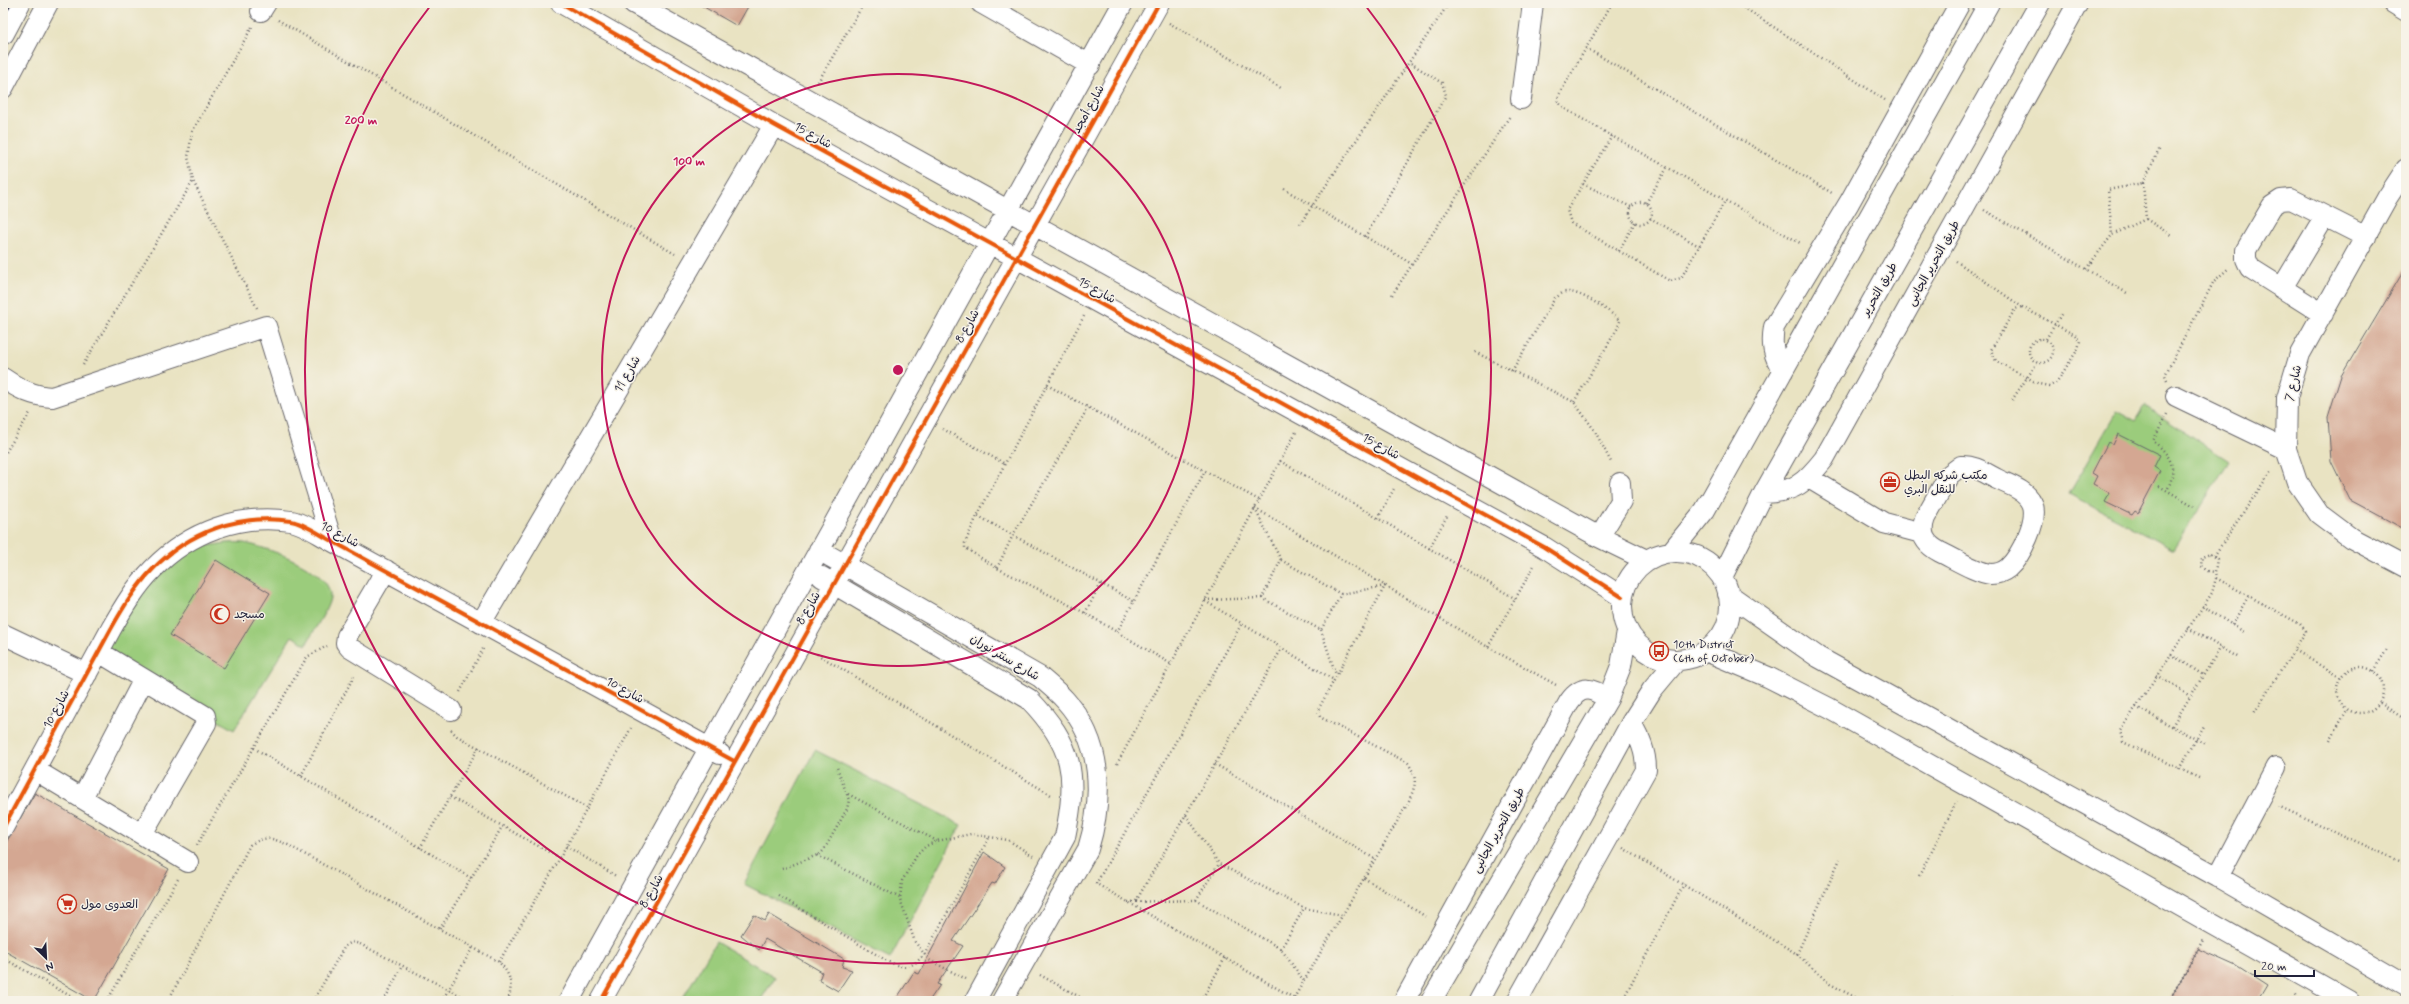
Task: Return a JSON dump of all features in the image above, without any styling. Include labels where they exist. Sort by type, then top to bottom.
[{"type":"main road","points":[[3,34],[19,3]]},
{"type":"street","points":[[3,88],[48,3]]},
{"type":"street","name":"شارع 15","points":[[561,3],[774,125],[1544,547],[1622,598]]},
{"type":"street","points":[[633,3],[1599,537],[1646,560]]},
{"type":"street","points":[[981,3],[1090,65]]},
{"type":"street","name":"شارع أمجد","points":[[1008,210],[1090,65],[1123,3]]},
{"type":"street","points":[[1522,99],[1533,3]]},
{"type":"street","points":[[1783,371],[1774,358],[1771,342],[1774,327],[1817,252],[1849,203],[1960,3]]},
{"type":"street","points":[[1671,552],[1705,510],[1989,3]]},
{"type":"street","name":"طريق التحرير","points":[[1725,585],[1764,493],[2040,3]]},
{"type":"street","name":"طريق التحرير الجانبى","points":[[1764,493],[1780,492],[1796,487],[1809,478],[1824,459],[2078,3]]},
{"type":"street","points":[[2393,3],[2406,11]]},
{"type":"street","name":"شارع أمجد","points":[[1035,225],[1156,8]]},
{"type":"street","name":"شارع 11","points":[[487,626],[692,264],[774,125]]},
{"type":"street","name":"شارع 7","points":[[2406,169],[2387,198],[2300,354],[2287,398],[2286,449],[2297,482],[2319,514],[2351,538],[2406,567]]},
{"type":"street","points":[[2323,314],[2250,268],[2246,259],[2246,250],[2272,206],[2281,200],[2291,199],[2366,237]]},
{"type":"street","name":"شارع 8","points":[[569,1001],[708,747],[820,550],[1008,210]]},
{"type":"street","points":[[1924,210],[1954,225]]},
{"type":"street","points":[[2282,288],[2325,216]]},
{"type":"street","name":"شارع 8","points":[[601,1001],[1035,225]]},
{"type":"street","points":[[3,378],[20,389],[39,396],[52,397],[66,395],[266,326],[332,540]]},
{"type":"street","points":[[2176,396],[2286,449]]},
{"type":"street","points":[[1809,478],[1884,523],[1922,533],[1932,548],[1989,574],[1999,573],[2007,568],[2013,561],[2032,528],[2035,511],[2032,503],[2021,491],[1975,468],[1960,466],[1949,475],[1925,518],[1922,533]]},
{"type":"street","points":[[1599,537],[1621,501],[1620,483]]},
{"type":"street","name":"شارع 10","points":[[3,828],[111,629],[134,592],[152,569],[185,541],[219,526],[255,520],[292,521],[332,540],[734,761]]},
{"type":"street","name":"شارع سنتر نوران","points":[[820,550],[1040,677],[1065,700],[1084,729],[1094,755],[1099,796],[1096,822],[1088,849],[1076,873],[1002,1001]]},
{"type":"street","points":[[1725,585],[1729,615],[1726,626],[1721,635],[1706,651],[1687,659],[1677,660],[1653,655],[1634,641],[1627,631],[1622,615],[1622,598],[1630,576],[1646,560],[1671,552],[1691,554],[1700,557],[1708,562],[1725,585],[1763,620],[1818,657],[2218,877],[2406,986]]},
{"type":"street","name":"شارع سنتر نوران","points":[[808,569],[1029,699],[1050,720],[1064,746],[1073,775],[1072,808],[1065,837],[979,995]]},
{"type":"street","points":[[386,570],[347,636],[346,643],[350,648],[364,658],[451,710]]},
{"type":"street","points":[[1431,1001],[1608,699],[1621,666],[1627,631]]},
{"type":"street","points":[[3,634],[87,674]]},
{"type":"street","points":[[1706,651],[1768,678],[1829,708],[2349,1001]]},
{"type":"street","points":[[99,652],[205,716],[206,723],[142,834]]},
{"type":"street","points":[[1479,1001],[1631,723],[1652,690],[1677,660]]},
{"type":"street","points":[[82,798],[144,679]]},
{"type":"street","points":[[1574,695],[1584,690],[1595,690],[1608,699]]},
{"type":"street","name":"طريق التحرير الجانبى","points":[[1404,1001],[1574,695]]},
{"type":"street","points":[[1518,1001],[1646,770],[1646,755],[1641,741],[1631,723]]},
{"type":"street","points":[[2218,877],[2276,767]]},
{"type":"street","points":[[35,770],[188,862]]},
{"type":"path","points":[[807,100],[864,3]]},
{"type":"path","points":[[1300,224],[1449,3]]},
{"type":"path","points":[[1612,3],[1559,95],[1558,102],[1565,108],[1667,168],[1817,252]]},
{"type":"path","points":[[1737,3],[1900,110]]},
{"type":"path","points":[[266,326],[192,181],[188,157],[192,132],[263,7],[692,264]]},
{"type":"path","points":[[1156,8],[1281,88]]},
{"type":"path","points":[[1586,48],[1849,203]]},
{"type":"path","points":[[1365,236],[1446,94],[1442,83],[1410,62]]},
{"type":"path","points":[[1392,295],[1522,99]]},
{"type":"path","points":[[1612,136],[1568,210],[1571,223],[1670,281],[1677,281],[1681,278],[1725,201]]},
{"type":"path","points":[[2146,219],[2142,183],[2160,148]]},
{"type":"path","points":[[1646,203],[1667,168]]},
{"type":"path","points":[[82,368],[192,181]]},
{"type":"path","points":[[2112,235],[2108,190],[2142,183]]},
{"type":"path","points":[[1583,184],[1631,207]]},
{"type":"path","points":[[1284,189],[1412,264]]},
{"type":"path","points":[[1968,201],[2127,292]]},
{"type":"path","points":[[1635,203],[1646,203],[1652,213],[1650,218],[1646,222],[1635,222],[1631,218],[1631,207],[1635,203]]},
{"type":"path","points":[[1650,218],[1699,246]]},
{"type":"path","points":[[2086,268],[2112,235],[2146,219]]},
{"type":"path","points":[[2146,219],[2171,235]]},
{"type":"path","points":[[1618,251],[1635,222]]},
{"type":"path","points":[[1940,251],[2022,307],[2075,335],[2080,341],[2078,349],[2056,383],[2049,386],[2039,384],[1996,361],[1991,350],[2015,309],[2022,307]]},
{"type":"path","points":[[2167,490],[2172,480],[2173,464],[2163,449],[2152,441],[2176,396],[2165,375],[2214,281],[2228,268],[2246,259]]},
{"type":"path","points":[[1512,371],[1555,298],[1564,292],[1574,292],[1613,313],[1620,321],[1617,329],[1574,402]]},
{"type":"path","points":[[1092,299],[977,516],[965,543],[965,548],[997,568],[1085,613],[1171,664]]},
{"type":"path","points":[[2046,339],[2062,313]]},
{"type":"path","points":[[2036,363],[2047,362],[2054,353],[2050,343],[2046,339]]},
{"type":"path","points":[[2036,363],[2029,355],[2028,350],[2034,340],[2046,339]]},
{"type":"path","points":[[1475,352],[1574,402],[1608,455],[1620,483]]},
{"type":"path","points":[[2012,400],[2036,363]]},
{"type":"path","points":[[1047,385],[1259,500]]},
{"type":"path","points":[[6,452],[39,396]]},
{"type":"path","points":[[997,568],[1013,535],[1088,408]]},
{"type":"path","points":[[1114,768],[1305,416]]},
{"type":"path","points":[[926,420],[1005,464]]},
{"type":"path","points":[[2214,556],[2286,449]]},
{"type":"path","points":[[1280,461],[1516,599]]},
{"type":"path","points":[[1378,518],[1404,470]]},
{"type":"path","points":[[1117,632],[1205,471]]},
{"type":"path","points":[[2159,486],[2194,506]]},
{"type":"path","points":[[1429,549],[1456,499]]},
{"type":"path","points":[[1255,508],[1281,560],[1341,594],[1385,586]]},
{"type":"path","points":[[1255,508],[1488,648],[1574,695]]},
{"type":"path","points":[[977,516],[1133,601]]},
{"type":"path","points":[[1488,648],[1544,547]]},
{"type":"path","points":[[2214,556],[2205,555],[2200,562],[2204,570],[2215,572]]},
{"type":"path","points":[[2199,778],[2123,742],[2120,731],[2212,593],[2216,578],[2215,572],[2218,564],[2214,556]]},
{"type":"path","points":[[1262,598],[1281,560]]},
{"type":"path","points":[[2216,578],[2300,624],[2306,631],[2254,713]]},
{"type":"path","points":[[1085,613],[1101,584]]},
{"type":"path","points":[[1294,998],[1408,803],[1415,787],[1415,774],[1408,764],[1320,716],[1318,710],[1385,586]]},
{"type":"path","points":[[1336,676],[1322,630],[1341,594]]},
{"type":"path","points":[[2232,625],[2249,595]]},
{"type":"path","points":[[1205,600],[1262,598],[1322,630]]},
{"type":"path","points":[[1205,600],[1334,680]]},
{"type":"path","points":[[2202,606],[2244,632]]},
{"type":"path","points":[[1096,884],[1242,622]]},
{"type":"path","points":[[487,626],[451,710],[448,720],[451,729],[458,736],[588,808]]},
{"type":"path","points":[[2188,628],[2239,658]]},
{"type":"path","points":[[106,1001],[307,658],[325,646],[346,643]]},
{"type":"path","points":[[800,643],[1072,808]]},
{"type":"path","points":[[2172,726],[2221,647]]},
{"type":"path","points":[[1136,901],[1282,648]]},
{"type":"path","points":[[2373,671],[2388,648]]},
{"type":"path","points":[[2295,650],[2340,678]]},
{"type":"path","points":[[2171,654],[2203,675]]},
{"type":"path","points":[[301,776],[364,658]]},
{"type":"path","points":[[2366,668],[2373,671],[2382,682],[2383,696],[2380,703],[2368,712],[2354,713],[2347,710],[2338,699],[2337,692],[2340,678],[2352,669],[2366,668]]},
{"type":"path","points":[[2156,675],[2190,696]]},
{"type":"path","points":[[2380,703],[2406,720]]},
{"type":"path","points":[[2136,706],[2206,744]]},
{"type":"path","points":[[499,962],[560,858],[641,710]]},
{"type":"path","points":[[2330,740],[2347,710]]},
{"type":"path","points":[[2179,768],[2204,726]]},
{"type":"path","points":[[254,748],[471,878]]},
{"type":"path","points":[[420,848],[479,748]]},
{"type":"path","points":[[1215,764],[1375,859]]},
{"type":"path","points":[[782,869],[816,855],[824,850],[847,809],[848,794],[837,767]]},
{"type":"path","points":[[1920,876],[1965,784]]},
{"type":"path","points":[[848,794],[937,841]]},
{"type":"path","points":[[450,797],[560,858]]},
{"type":"path","points":[[2259,798],[2406,864]]},
{"type":"path","points":[[1186,815],[1219,864],[1304,908],[1342,915]]},
{"type":"path","points":[[440,929],[502,827]]},
{"type":"path","points":[[979,995],[924,955],[915,942],[900,899],[902,882],[917,855],[926,846],[937,841],[971,834],[1008,840],[1049,866]]},
{"type":"path","points":[[779,896],[901,968],[915,965],[924,955],[990,836]]},
{"type":"path","points":[[168,1001],[171,998],[250,845],[261,838],[274,839],[288,845],[499,962],[509,972],[512,987],[508,1001]]},
{"type":"path","points":[[1608,839],[1797,954],[1830,984],[1862,1001]]},
{"type":"path","points":[[566,846],[633,886]]},
{"type":"path","points":[[816,855],[900,899]]},
{"type":"path","points":[[1797,954],[1840,859]]},
{"type":"path","points":[[1196,900],[1219,864]]},
{"type":"path","points":[[1076,873],[1299,1001]]},
{"type":"path","points":[[1364,878],[1444,928]]},
{"type":"path","points":[[1622,1001],[1684,884]]},
{"type":"path","points":[[1127,902],[1196,900],[1282,949],[1304,981]]},
{"type":"path","points":[[1282,949],[1304,908]]},
{"type":"path","points":[[2169,1001],[2212,924]]},
{"type":"path","points":[[314,1001],[345,946],[352,942],[360,944],[471,1001]]},
{"type":"path","points":[[442,1001],[473,947]]},
{"type":"path","points":[[3,958],[79,1001]]},
{"type":"path","points":[[1201,1001],[1225,958]]},
{"type":"path","points":[[1022,965],[1087,1001]]},
{"type":"path","points":[[384,1001],[402,966]]},
{"type":"path","points":[[1078,1001],[1080,997]]},
{"type":"path","points":[[1946,1001],[1951,997],[1962,1001]]},
{"type":"path","points":[[171,998],[176,1001]]},
{"type":"green space","points":[[2145,406],[2229,461],[2174,549],[2069,494],[2117,411],[2136,421]]},
{"type":"green space","points":[[226,543],[254,545],[297,562],[310,569],[321,578],[328,588],[330,598],[323,615],[306,645],[292,636],[234,730],[99,653],[152,575],[192,548]]},
{"type":"green space","points":[[815,750],[961,825],[890,959],[744,884]]},
{"type":"green space","points":[[716,942],[775,977],[760,1001],[681,1001]]},
{"type":"building","points":[[697,3],[750,3],[737,26]]},
{"type":"building","points":[[2406,267],[2406,530],[2350,500],[2331,461],[2328,417],[2341,376]]},
{"type":"building","points":[[2118,434],[2160,455],[2154,467],[2160,471],[2138,513],[2135,511],[2132,515],[2105,502],[2110,493],[2093,484],[2097,476],[2092,473],[2108,442],[2113,445]]},
{"type":"building","name":"مسجد","points":[[216,560],[270,593],[224,668],[170,635]]},
{"type":"building","name":"العدوى مول","points":[[35,793],[169,869],[94,1001],[3,950],[3,848]]},
{"type":"building","points":[[984,852],[1005,867],[995,884],[992,883],[953,941],[963,946],[937,984],[940,985],[929,1001],[895,1001],[914,972],[919,974]]},
{"type":"building","points":[[769,914],[844,959],[842,967],[852,970],[838,991],[819,980],[822,972],[765,939],[759,950],[741,935],[754,915],[765,921]]},
{"type":"building","points":[[2198,949],[2236,966],[2267,986],[2258,1001],[2169,1001]]},
{"type":"railway","points":[[3,17],[11,3]]},
{"type":"cycle path","points":[[561,3],[774,125],[1544,547],[1622,597]]},
{"type":"cycle path","points":[[601,1001],[1159,3]]},
{"type":"cycle path","points":[[3,828],[111,629],[135,590],[153,569],[182,545],[199,535],[216,528],[253,520],[272,519],[291,521],[307,527],[734,761]]},
{"type":"place","name":"مكتب شركه البطل للنقل البري","points":[[1890,482]]},
{"type":"place","name":"مسجد","points":[[220,614]]},
{"type":"place","name":"10th District (6th of October)","points":[[1659,651]]},
{"type":"place","name":"العدوى مول","points":[[67,904]]}]
